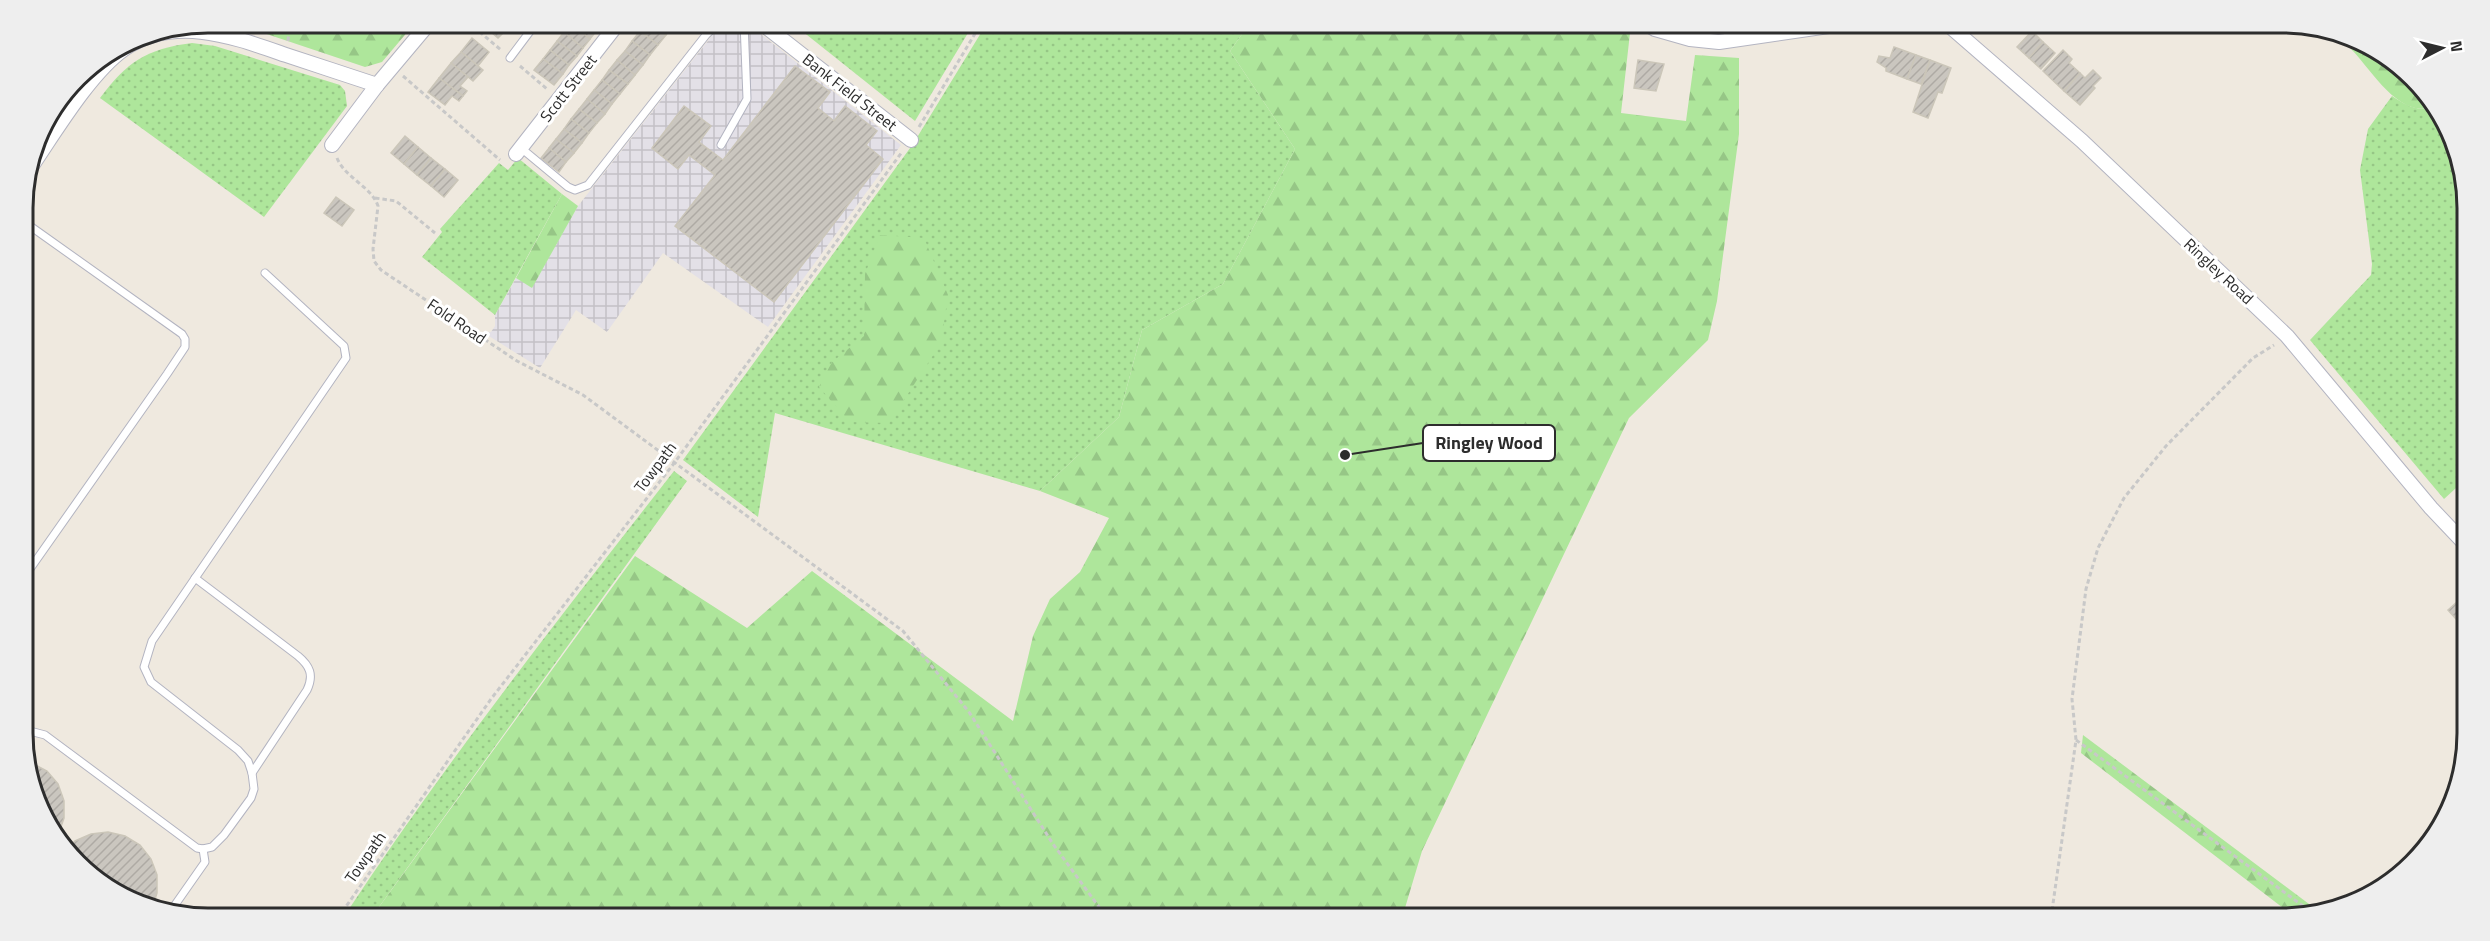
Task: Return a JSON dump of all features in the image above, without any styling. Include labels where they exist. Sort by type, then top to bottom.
[{"type":"street","points":[[216,33],[377,85]]},
{"type":"street","points":[[332,144],[421,33]]},
{"type":"street","name":"Scott Street","points":[[519,151],[610,33]]},
{"type":"street","name":"Bank Field Street","points":[[774,33],[911,140]]},
{"type":"street","points":[[1669,33],[1690,39],[1719,42],[1781,33]]},
{"type":"street","name":"Ringley Road","points":[[1958,33],[2082,141],[2287,336],[2431,508],[2457,535]]},
{"type":"street","points":[[43,150],[90,84],[112,62]]},
{"type":"lane","points":[[510,57],[529,33]]},
{"type":"lane","points":[[519,151],[568,187],[575,190],[588,185],[708,33]]},
{"type":"lane","points":[[721,145],[747,99],[744,33]]},
{"type":"lane","points":[[33,228],[182,334],[186,342],[167,374],[33,565]]},
{"type":"lane","points":[[33,732],[45,735],[197,848],[212,847],[224,835],[251,798],[254,789],[248,761],[238,750],[151,682],[146,673],[145,661],[152,641],[346,358],[344,346],[266,273]]},
{"type":"lane","points":[[195,578],[298,656],[309,669],[311,682],[308,690],[252,772]]},
{"type":"lane","points":[[175,905],[205,862],[203,849]]},
{"type":"path","name":"Towpath","points":[[345,908],[491,699],[675,462],[911,140],[975,33]]},
{"type":"path","points":[[393,67],[507,165],[519,151]]},
{"type":"path","points":[[332,144],[340,166],[375,198],[396,201],[435,232]]},
{"type":"path","name":"Fold Road","points":[[375,198],[378,206],[374,261],[381,270],[517,361],[583,395],[903,631],[969,712],[1053,844],[1100,908]]},
{"type":"path","points":[[2052,908],[2076,740],[2072,699],[2086,589],[2098,548],[2124,498],[2166,446],[2253,358],[2287,336]]},
{"type":"path","points":[[2076,740],[2304,907]]},
{"type":"shaded area","points":[[714,33],[760,33],[901,145],[768,327],[663,253],[607,332],[576,310],[540,368],[484,333],[491,332],[495,326],[495,315],[516,278],[532,287],[578,206]]},
{"type":"green space","points":[[264,33],[407,33],[382,62],[365,67]]},
{"type":"green space","points":[[805,33],[968,33],[915,121]]},
{"type":"green space","points":[[981,33],[1243,33],[1230,51],[1295,149],[1223,284],[1142,330],[1119,417],[1040,491],[775,413],[758,517],[683,460],[913,144]]},
{"type":"green space","points":[[1243,33],[1630,33],[1621,113],[1686,121],[1695,55],[1739,58],[1739,134],[1717,301],[1708,340],[1629,418],[1422,851],[1405,908],[378,908],[635,556],[747,628],[812,571],[1013,721],[1033,636],[1050,599],[1080,572],[1109,518],[1040,491],[1119,417],[1142,330],[1223,284],[1295,149],[1230,51]]},
{"type":"green space","points":[[192,43],[215,46],[340,85],[345,91],[347,106],[264,217],[100,98],[119,75],[139,59],[162,49]]},
{"type":"green space","points":[[2348,46],[2379,62],[2397,76],[2426,108],[2410,106],[2398,100],[2377,80]]},
{"type":"green space","points":[[2392,96],[2407,105],[2426,108],[2444,141],[2456,185],[2457,487],[2444,499],[2310,340],[2371,275],[2372,264],[2360,170],[2368,129]]},
{"type":"green space","points":[[518,158],[562,194],[495,315],[422,257],[442,232],[440,229],[499,163],[508,170]]},
{"type":"green space","points":[[562,194],[578,206],[532,288],[516,278]]},
{"type":"green space","points":[[880,235],[924,238],[948,295],[941,343],[889,423],[850,422],[819,387],[831,363],[864,336],[865,274]]},
{"type":"green space","points":[[674,471],[687,481],[378,908],[350,908],[462,747]]},
{"type":"green space","points":[[2083,735],[2311,906],[2283,908],[2081,753]]},
{"type":"building","points":[[492,33],[503,33],[498,38]]},
{"type":"building","points":[[565,33],[583,33],[590,39],[583,48]]},
{"type":"building","points":[[565,33],[583,48],[577,56],[557,41]]},
{"type":"building","points":[[583,33],[595,33],[590,39]]},
{"type":"building","points":[[638,33],[643,33],[658,45],[650,55],[632,41]]},
{"type":"building","points":[[643,33],[666,35],[658,45]]},
{"type":"building","points":[[2030,33],[2034,33],[2043,42],[2029,58],[2017,47]]},
{"type":"building","points":[[472,38],[489,52],[478,66],[461,52]]},
{"type":"building","points":[[557,41],[577,56],[569,65],[550,50]]},
{"type":"building","points":[[632,41],[650,55],[643,65],[625,51]]},
{"type":"building","points":[[2043,42],[2055,53],[2041,69],[2029,58]]},
{"type":"building","points":[[1894,47],[1916,55],[1907,79],[1886,71],[1886,68],[1877,62],[1879,56],[1890,58]]},
{"type":"building","points":[[550,50],[569,65],[563,74],[543,59]]},
{"type":"building","points":[[2063,50],[2072,59],[2069,63],[2080,73],[2064,91],[2043,71]]},
{"type":"building","points":[[625,51],[643,65],[635,75],[617,60]]},
{"type":"building","points":[[461,52],[483,70],[473,81],[451,63]]},
{"type":"building","points":[[1916,55],[1930,60],[1921,84],[1907,79]]},
{"type":"building","points":[[543,59],[563,74],[554,85],[534,70]]},
{"type":"building","points":[[617,60],[635,75],[628,84],[609,70]]},
{"type":"building","points":[[1638,60],[1664,64],[1656,91],[1634,88]]},
{"type":"building","points":[[1930,60],[1951,68],[1942,93],[1938,92],[1928,118],[1913,112]]},
{"type":"building","points":[[451,63],[468,77],[460,86],[467,91],[463,96],[439,78]]},
{"type":"building","points":[[795,66],[830,92],[818,108],[834,121],[845,106],[877,131],[866,145],[883,159],[774,302],[675,226],[715,175],[689,155],[678,169],[652,148],[684,106],[711,126],[699,142],[723,160]]},
{"type":"building","points":[[609,70],[628,84],[620,94],[602,80]]},
{"type":"building","points":[[2093,70],[2101,78],[2080,105],[2064,91],[2080,73],[2085,78]]},
{"type":"building","points":[[439,78],[463,96],[459,101],[452,96],[445,105],[428,92]]},
{"type":"building","points":[[602,80],[620,94],[612,104],[594,90]]},
{"type":"building","points":[[594,90],[612,104],[605,114],[587,99]]},
{"type":"building","points":[[587,99],[605,114],[597,123],[579,109]]},
{"type":"building","points":[[579,109],[597,123],[589,133],[571,119]]},
{"type":"building","points":[[571,119],[589,133],[582,143],[564,129]]},
{"type":"building","points":[[564,129],[582,143],[574,153],[556,139]]},
{"type":"building","points":[[405,136],[418,147],[404,164],[391,153]]},
{"type":"building","points":[[556,139],[574,153],[566,162],[549,148]]},
{"type":"building","points":[[418,147],[431,158],[417,175],[404,164]]},
{"type":"building","points":[[549,148],[566,162],[559,172],[541,158]]},
{"type":"building","points":[[431,158],[445,169],[431,186],[417,175]]},
{"type":"building","points":[[445,169],[458,180],[444,197],[431,186]]},
{"type":"building","points":[[336,197],[354,210],[342,226],[324,213]]},
{"type":"building","points":[[2457,602],[2457,620],[2448,610]]},
{"type":"building","points":[[36,765],[47,771],[58,784],[64,801],[64,818],[61,828],[42,789]]},
{"type":"building","points":[[108,832],[125,836],[140,845],[151,859],[157,875],[155,900],[111,879],[93,865],[72,844],[91,834]]},
{"type":"place","name":"Ringley Wood","points":[[1345,455]]}]
